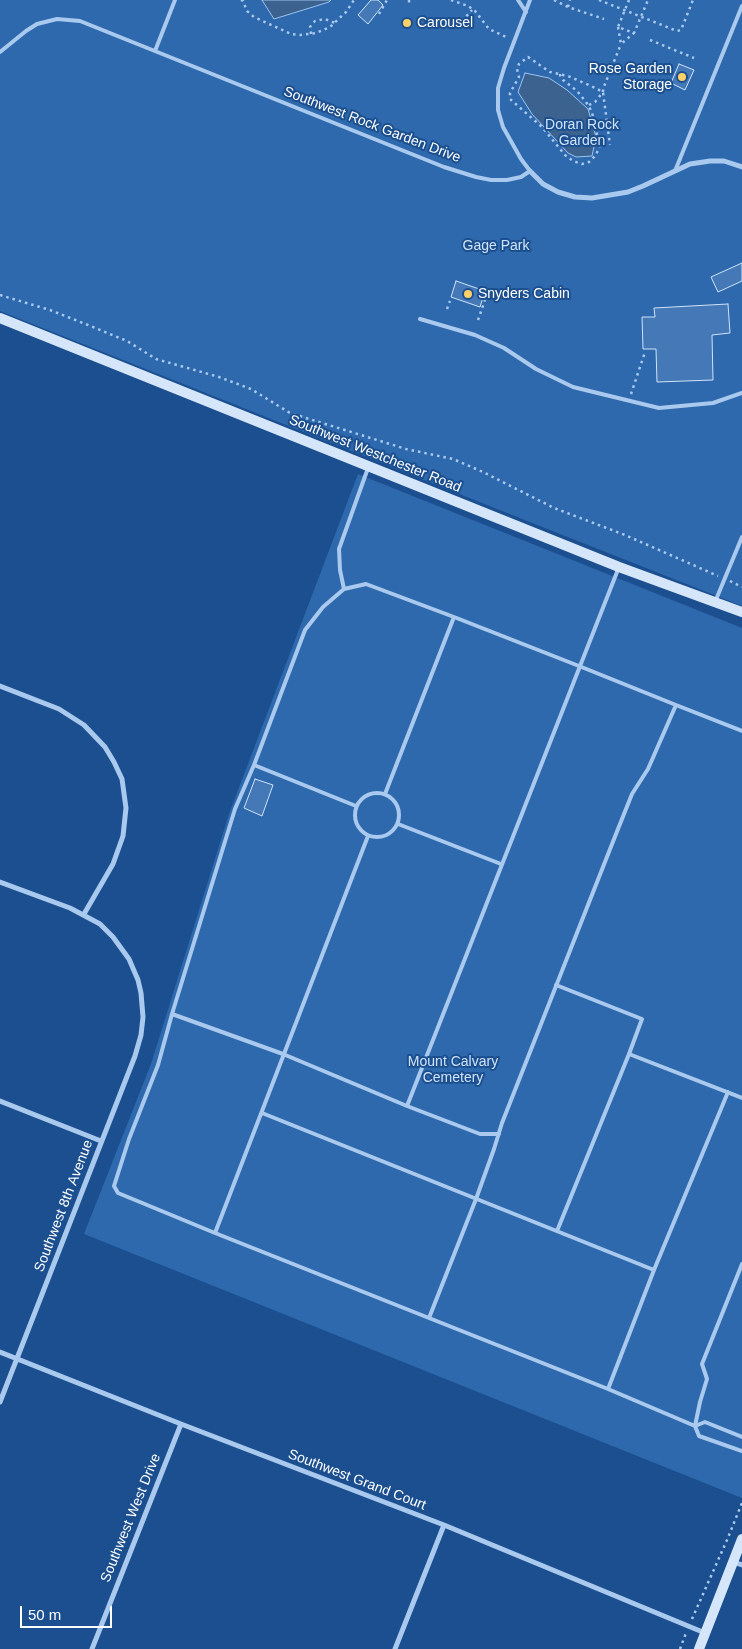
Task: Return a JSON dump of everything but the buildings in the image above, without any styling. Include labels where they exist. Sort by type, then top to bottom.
[{"type":"street","points":[[530,170],[543,184],[558,192],[575,197],[592,198],[628,192],[690,164],[710,161],[730,162],[742,167]]},
{"type":"street","name":"Southwest Westchester Road","points":[[0,318],[619,567],[742,612]]},
{"type":"street","points":[[0,686],[59,709],[84,725],[105,747],[122,779],[126,808],[123,836],[113,864],[84,914]]},
{"type":"street","name":"Southwest 8th Avenue","points":[[0,882],[84,914],[100,924],[113,937],[129,959],[138,980],[143,1017],[141,1035],[135,1056],[0,1402]]},
{"type":"street","points":[[0,1101],[101,1141]]},
{"type":"street","name":"Southwest Grand Court","points":[[0,1352],[444,1525],[705,1633]]},
{"type":"street","name":"Southwest West Drive","points":[[92,1649],[181,1424]]},
{"type":"street","points":[[395,1649],[444,1525]]},
{"type":"street","points":[[699,1649],[738,1563],[742,1539]]},
{"type":"lane","points":[[155,50],[175,0]]},
{"type":"lane","points":[[518,0],[526,12]]},
{"type":"lane","points":[[530,0],[498,88],[498,110],[507,134],[530,170]]},
{"type":"lane","points":[[674,171],[742,6]]},
{"type":"lane","name":"Southwest Rock Garden Drive","points":[[0,52],[37,24],[65,18],[80,21],[452,169],[491,180],[521,177],[530,170]]},
{"type":"lane","points":[[420,320],[475,335],[504,348],[536,369],[573,387],[659,408],[713,403],[742,393]]},
{"type":"lane","points":[[344,589],[340,570],[339,549],[369,466]]},
{"type":"lane","points":[[715,602],[742,537]]},
{"type":"lane","points":[[407,1106],[619,567]]},
{"type":"lane","points":[[742,731],[366,584],[344,589],[323,607],[305,630],[254,766],[235,809],[158,1065],[129,1139],[114,1186],[118,1193],[608,1389],[695,1426],[705,1422],[742,1436]]},
{"type":"lane","points":[[385,794],[454,617]]},
{"type":"lane","points":[[429,1318],[476,1199],[556,985],[632,794],[648,769],[676,705]]},
{"type":"lane","points":[[254,766],[356,806]]},
{"type":"lane","points":[[377,792],[385,794],[393,799],[398,806],[400,815],[398,824],[393,831],[385,836],[377,838],[368,836],[356,824],[354,815],[356,806],[368,794],[377,792]]},
{"type":"lane","points":[[398,824],[501,864]]},
{"type":"lane","points":[[215,1233],[368,836]]},
{"type":"lane","points":[[556,985],[642,1019],[557,1231]]},
{"type":"lane","points":[[172,1014],[283,1054],[407,1106],[480,1134],[499,1134]]},
{"type":"lane","points":[[629,1054],[742,1098]]},
{"type":"lane","points":[[608,1389],[654,1270],[728,1092]]},
{"type":"lane","points":[[262,1114],[654,1270]]},
{"type":"lane","points":[[742,1264],[702,1364],[708,1379],[700,1402],[695,1426],[699,1436],[742,1451]]},
{"type":"path","points":[[241,0],[245,8],[252,15],[291,34],[311,34],[323,30],[335,23],[354,0]]},
{"type":"path","points":[[379,14],[387,0]]},
{"type":"path","points":[[451,0],[464,4],[478,14],[489,29],[514,40]]},
{"type":"path","points":[[554,0],[568,7],[604,19]]},
{"type":"path","points":[[568,7],[570,0]]},
{"type":"path","points":[[600,0],[680,31],[692,0]]},
{"type":"path","points":[[621,44],[618,27],[629,0]]},
{"type":"path","points":[[610,145],[603,89],[621,44],[634,33],[648,0]]},
{"type":"path","points":[[462,21],[472,10]]},
{"type":"path","points":[[311,34],[310,27],[315,21],[325,19],[335,23]]},
{"type":"path","points":[[618,27],[634,33]]},
{"type":"path","points":[[650,40],[694,58]]},
{"type":"path","points":[[560,74],[589,105],[599,137],[600,145],[596,155],[589,162],[582,164],[572,161],[542,126],[510,99],[510,93],[519,77],[518,66],[528,57],[550,72],[560,74],[571,77],[603,92]]},
{"type":"path","points":[[589,105],[598,99],[603,92]]},
{"type":"path","points":[[0,295],[50,310],[93,326],[127,341],[156,360],[251,389],[290,413],[406,449],[453,459],[554,508],[625,534],[742,587]]},
{"type":"path","points":[[478,320],[485,300]]},
{"type":"path","points":[[447,309],[450,301]]},
{"type":"path","points":[[629,401],[645,352]]},
{"type":"path","points":[[680,1649],[688,1626],[742,1503]]},
{"type":"green space","name":"Gage Park","points":[[0,0],[742,0],[742,606],[0,311]]},
{"type":"green space","name":"Mount Calvary Cemetery","points":[[358,474],[742,628],[742,1498],[84,1234],[151,1064],[229,814]]},
{"type":"shaded area","points":[[262,0],[331,0],[274,19]]},
{"type":"shaded area","points":[[525,73],[549,78],[567,90],[588,109],[596,137],[592,156],[576,157],[568,153],[532,114],[518,92]]},
{"type":"place","name":"Carousel","points":[[407,23]]},
{"type":"place","name":"Rose Garden Storage","points":[[682,77]]},
{"type":"place","name":"Snyders Cabin","points":[[468,294]]},
{"type":"park label","name":"Doran Rock Garden","points":[[582,134]]}]
